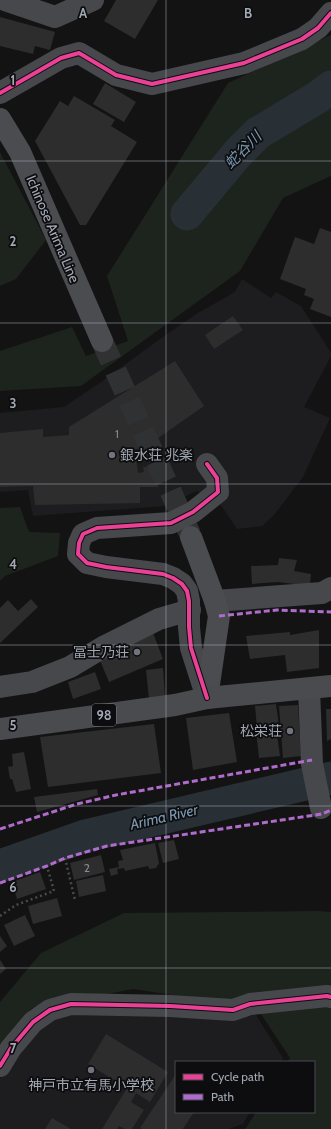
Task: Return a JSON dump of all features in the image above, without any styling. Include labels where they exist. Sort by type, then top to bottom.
[{"type":"main road","name":"Ichinose Arima Line","points":[[0,119],[23,159],[102,341]]},
{"type":"main road","points":[[191,537],[215,601],[219,616],[207,698]]},
{"type":"main road","name":"98","points":[[0,729],[175,705],[207,698],[331,686]]},
{"type":"street","points":[[5,0],[55,17],[93,0]]},
{"type":"street","points":[[0,93],[61,58],[79,53],[116,75],[152,84],[244,63],[302,39],[318,28],[331,13]]},
{"type":"street","points":[[207,464],[217,478],[218,492],[193,512],[171,523],[97,528],[83,534],[79,543],[78,554],[87,562],[106,567],[163,574],[174,578],[182,584],[187,591],[190,610],[189,627],[191,648],[207,698]]},
{"type":"street","points":[[215,601],[322,593],[331,588]]},
{"type":"street","points":[[0,687],[32,682],[70,668],[104,646],[159,619],[190,610]]},
{"type":"street","points":[[309,689],[312,764],[322,811]]},
{"type":"street","points":[[0,1066],[11,1048],[33,1022],[50,1010],[71,1004],[170,1006],[233,1010],[250,1004],[327,996],[331,997]]},
{"type":"path","points":[[65,858],[75,900]]},
{"type":"path","points":[[0,916],[16,905],[54,891],[47,866]]},
{"type":"shaded area","points":[[331,35],[331,176],[283,198],[240,271],[81,386],[0,391],[0,351],[72,327],[86,356],[128,341],[107,276],[228,83]]},
{"type":"shaded area","points":[[0,152],[46,240],[16,279],[0,286]]},
{"type":"shaded area","points":[[242,279],[271,298],[276,292],[301,306],[331,353],[331,356],[304,407],[330,418],[303,477],[274,515],[262,526],[237,529],[220,504],[197,491],[165,506],[33,516],[28,490],[0,492],[0,413],[64,407],[198,313],[235,292]]},
{"type":"shaded area","points":[[20,507],[29,532],[60,533],[58,556],[5,576],[0,581],[0,508]]},
{"type":"shaded area","points":[[331,912],[331,1129],[244,1129],[255,1113],[315,1113],[315,1061],[288,1061],[290,1058],[257,1008],[133,989],[31,1009],[0,1053],[0,1002],[41,953],[124,913]]},
{"type":"shaded area","name":"神戸市立有馬小学校","points":[[74,1009],[254,1012],[283,1058],[282,1061],[175,1061],[175,1113],[249,1113],[243,1124],[229,1129],[0,1129],[0,1079],[17,1051],[36,1028]]},
{"type":"building","points":[[116,0],[158,0],[135,39],[104,21]]},
{"type":"building","points":[[0,17],[55,32],[50,50],[35,46],[33,54],[0,46]]},
{"type":"building","points":[[105,83],[136,102],[124,122],[93,104]]},
{"type":"building","points":[[74,96],[115,120],[111,126],[137,142],[86,225],[80,225],[35,141],[60,101],[68,106]]},
{"type":"building","points":[[320,228],[331,232],[331,317],[310,309],[314,299],[304,295],[306,289],[280,279],[295,237],[314,244]]},
{"type":"building","points":[[233,316],[243,330],[214,349],[205,335]]},
{"type":"building","points":[[175,361],[204,406],[144,448],[130,450],[132,458],[136,458],[138,473],[144,472],[143,467],[155,466],[158,487],[140,487],[140,503],[35,505],[33,486],[0,487],[0,433],[43,429],[43,437],[69,435],[69,427]]},
{"type":"building","points":[[279,558],[297,560],[294,571],[311,574],[310,586],[278,582],[252,584],[251,566],[278,565]]},
{"type":"building","points":[[31,599],[38,607],[0,643],[0,608],[8,600],[18,611]]},
{"type":"building","points":[[319,630],[319,668],[287,672],[285,655],[250,659],[246,636],[290,632],[290,635]]},
{"type":"building","name":"冨士乃荘","points":[[153,633],[163,659],[109,682],[99,658]]},
{"type":"building","points":[[163,668],[165,697],[149,699],[146,670]]},
{"type":"building","points":[[95,672],[101,689],[73,699],[68,682]]},
{"type":"building","points":[[276,704],[279,726],[257,728],[255,706]]},
{"type":"building","name":"松栄荘","points":[[298,705],[301,756],[283,758],[279,706]]},
{"type":"building","points":[[326,709],[331,709],[331,739],[327,741]]},
{"type":"building","points":[[229,713],[237,762],[193,770],[186,718]]},
{"type":"building","points":[[154,724],[161,773],[48,787],[40,737]]},
{"type":"building","points":[[276,728],[280,756],[259,758],[256,730]]},
{"type":"building","points":[[24,752],[31,789],[16,792],[12,779],[10,779],[8,767],[13,766],[12,754]]},
{"type":"building","points":[[97,789],[98,795],[37,812],[34,797]]},
{"type":"building","points":[[174,840],[179,859],[163,863],[158,843]]},
{"type":"building","points":[[155,843],[159,863],[156,868],[149,869],[148,866],[125,871],[124,868],[117,869],[118,874],[111,876],[109,869],[119,867],[118,861],[123,860],[120,850]]},
{"type":"building","points":[[101,855],[105,872],[74,880],[70,863]]},
{"type":"building","points":[[40,872],[46,889],[17,899],[12,882]]},
{"type":"building","points":[[103,875],[106,891],[79,897],[76,881]]},
{"type":"building","points":[[57,898],[62,916],[33,924],[28,906]]},
{"type":"building","points":[[25,915],[35,936],[14,946],[4,925]]},
{"type":"building","points":[[0,936],[7,946],[0,952]]},
{"type":"building","points":[[0,960],[6,969],[0,974]]},
{"type":"building","points":[[106,1034],[168,1072],[150,1102],[136,1093],[131,1102],[144,1110],[132,1129],[125,1129],[119,1126],[117,1129],[102,1129],[127,1088],[88,1064]]},
{"type":"building","points":[[175,1076],[175,1113],[193,1113],[183,1129],[140,1128]]},
{"type":"building","points":[[52,1118],[71,1129],[45,1129]]},
{"type":"waterway","name":"蛇谷川","points":[[187,214],[238,153],[258,133],[318,97],[331,87]]},
{"type":"waterway","name":"Arima River","points":[[0,866],[85,836],[331,778]]},
{"type":"tunnel","points":[[102,341],[190,534]]},
{"type":"marked path","points":[[219,616],[277,610],[331,612]]},
{"type":"marked path","points":[[0,829],[77,804],[116,795],[312,760]]},
{"type":"marked path","points":[[0,883],[65,858],[107,846],[322,814],[331,810]]},
{"type":"cycle path","points":[[0,93],[61,58],[79,53],[116,75],[152,84],[244,63],[302,39],[318,28],[331,13]]},
{"type":"cycle path","points":[[207,464],[217,478],[218,492],[193,512],[171,523],[97,528],[83,534],[79,543],[78,554],[87,563],[106,567],[163,574],[182,584],[187,591],[189,601],[191,648],[207,698]]},
{"type":"cycle path","points":[[0,1066],[11,1048],[33,1022],[50,1010],[71,1004],[170,1006],[233,1010],[250,1004],[327,996],[331,997]]},
{"type":"place","name":"銀水荘 兆楽","points":[[112,455]]},
{"type":"place","name":"冨士乃荘","points":[[137,652]]},
{"type":"place","name":"松栄荘","points":[[290,731]]},
{"type":"place","name":"神戸市立有馬小学校","points":[[91,1070]]}]
